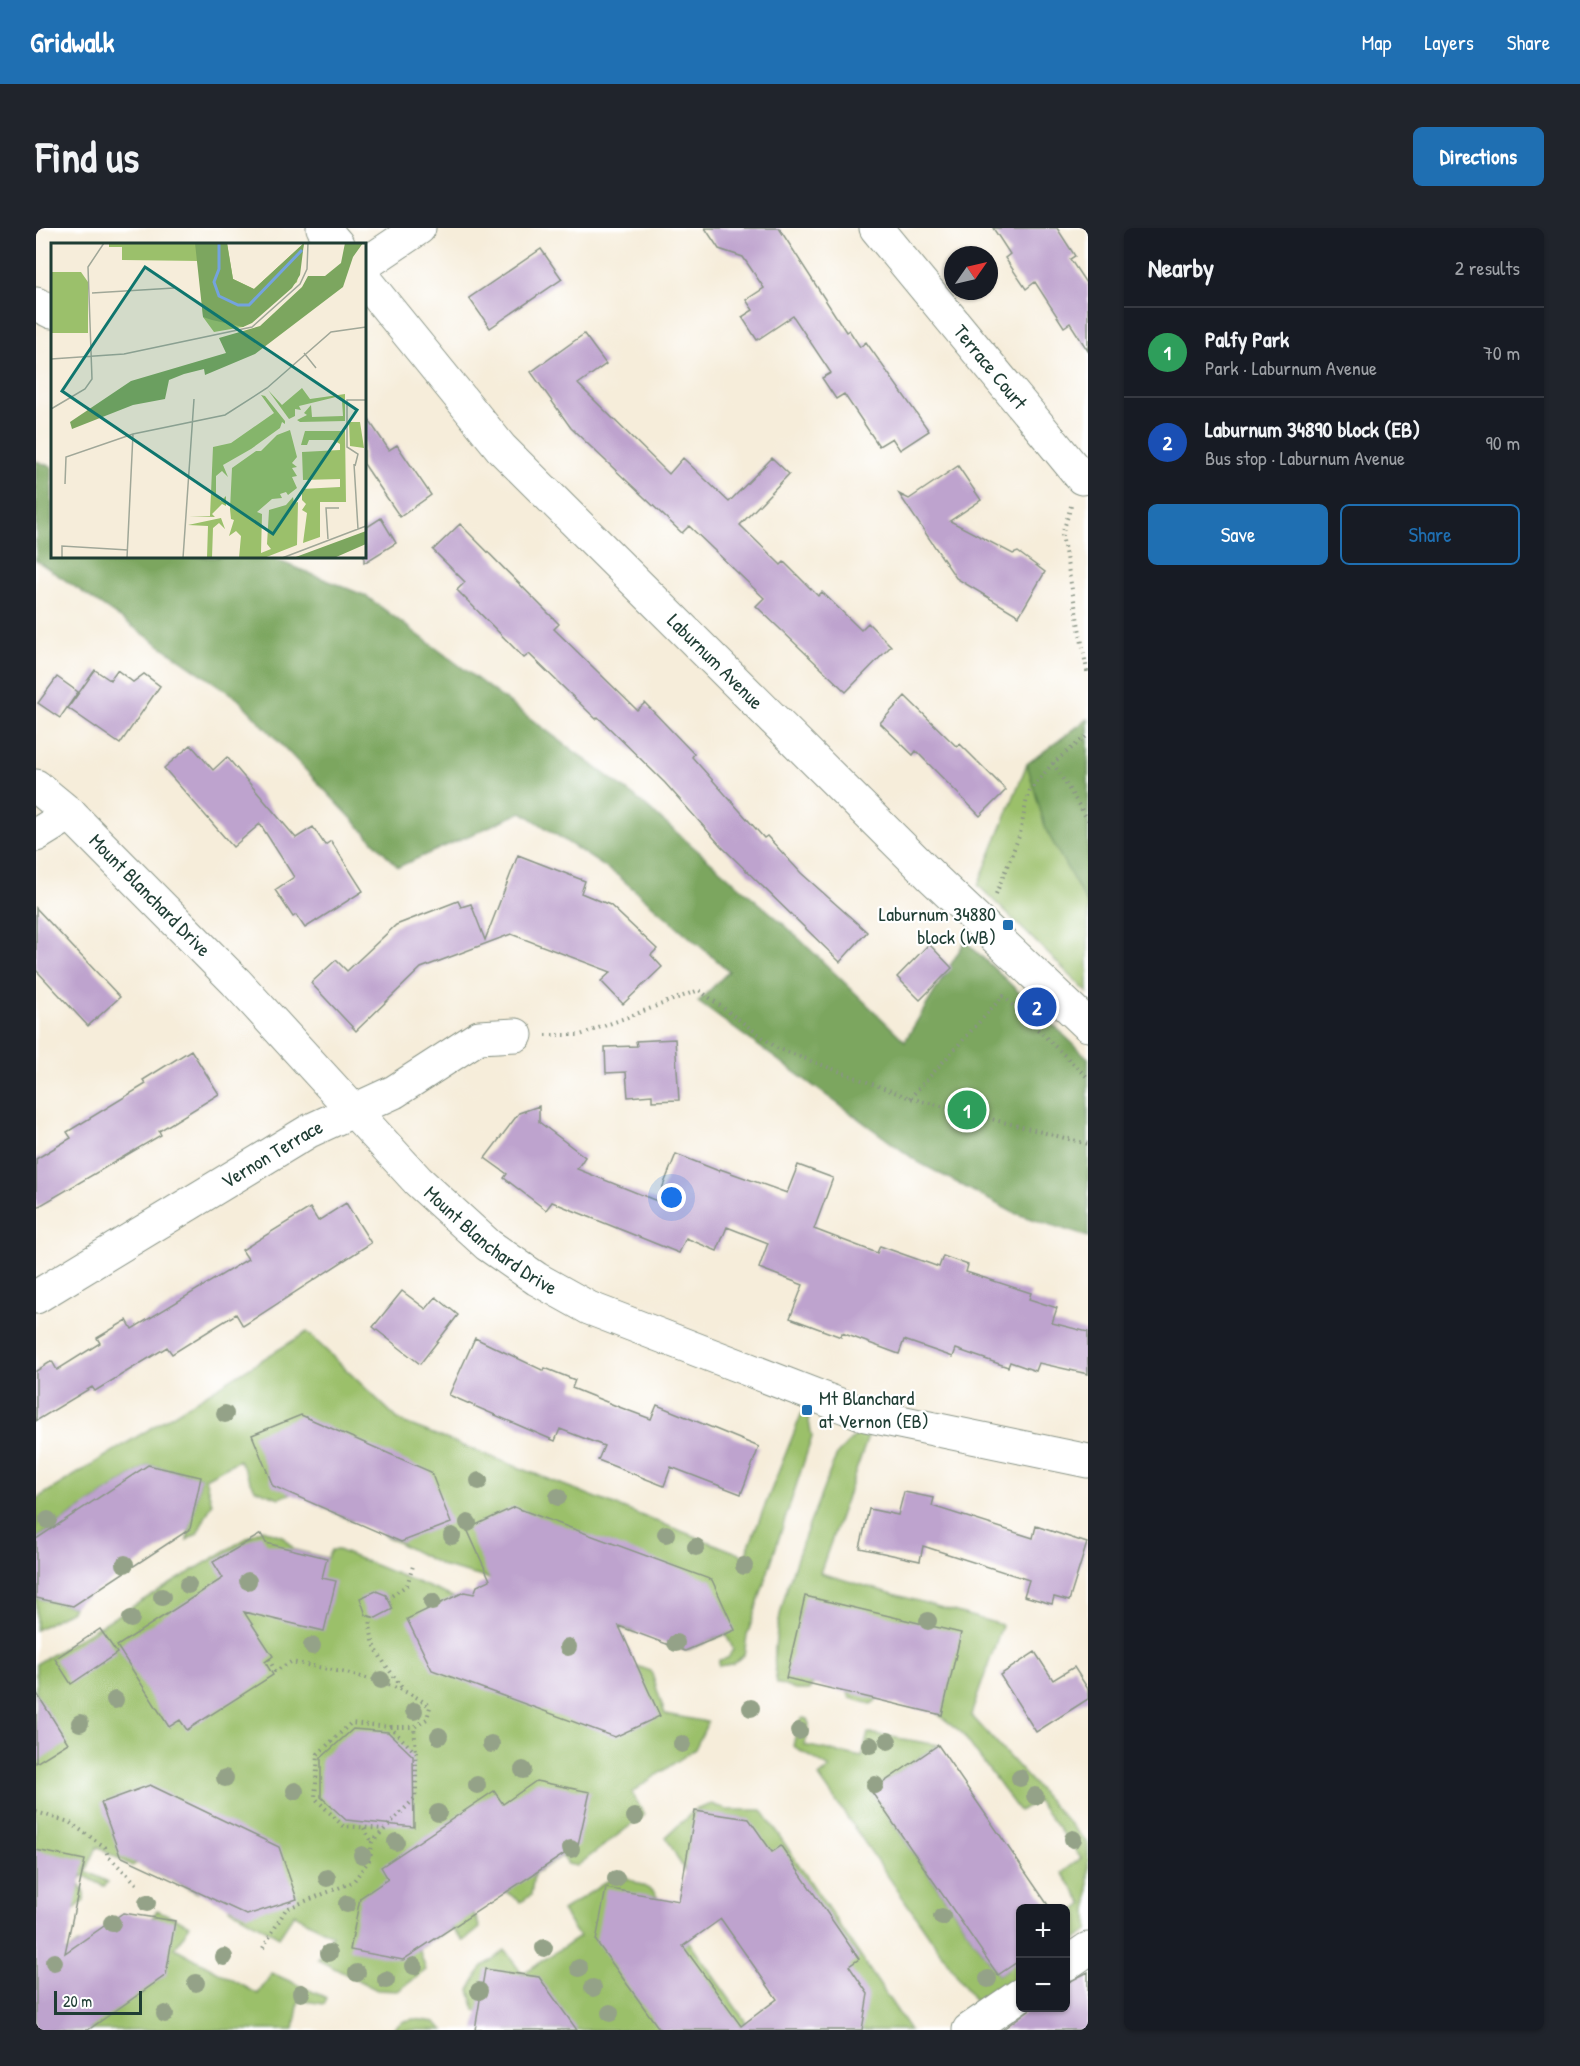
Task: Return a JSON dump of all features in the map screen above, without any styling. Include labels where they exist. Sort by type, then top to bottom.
[{"type":"street","points":[[323,228],[336,243]]},
{"type":"street","points":[[366,264],[419,228]]},
{"type":"street","name":"Terrace Court","points":[[876,228],[1082,478]]},
{"type":"street","name":"Laburnum Avenue","points":[[366,281],[501,448],[924,868],[1088,1025]]},
{"type":"street","points":[[36,304],[51,312]]},
{"type":"street","name":"Mount Blanchard Drive","points":[[36,786],[70,814],[236,982],[418,1181],[488,1245],[537,1279],[589,1308],[866,1415],[1088,1461]]},
{"type":"street","points":[[36,835],[70,814]]},
{"type":"street","name":"Vernon Terrace","points":[[36,1296],[309,1131],[394,1092],[478,1037],[516,1035]]},
{"type":"street","points":[[1070,1961],[1088,1949]]},
{"type":"street","points":[[969,2030],[1016,1998]]},
{"type":"path","points":[[1082,478],[1062,530],[1088,676]]},
{"type":"path","points":[[993,903],[1020,834],[1028,793],[1053,763],[1088,735]]},
{"type":"path","points":[[1053,763],[1088,820]]},
{"type":"path","points":[[516,1035],[580,1035],[699,990],[777,1048],[910,1098],[1088,1144]]},
{"type":"path","points":[[910,1098],[1003,996],[1088,1078]]},
{"type":"path","points":[[387,1599],[407,1585],[413,1566]]},
{"type":"path","points":[[371,1616],[369,1632],[381,1662],[404,1691]]},
{"type":"path","points":[[269,1659],[275,1671],[291,1662],[327,1669],[404,1691],[420,1698],[430,1707],[427,1719],[414,1727],[351,1723],[318,1754],[315,1798],[343,1826],[384,1829]]},
{"type":"path","points":[[390,1727],[416,1753]]},
{"type":"path","points":[[263,1948],[286,1909],[353,1882],[370,1859],[372,1842],[416,1797],[414,1727]]},
{"type":"path","points":[[36,1812],[69,1822],[105,1847],[108,1856],[138,1885]]},
{"type":"path","points":[[364,1828],[372,1842]]},
{"type":"green space","points":[[36,461],[51,467],[51,558],[271,558],[366,596],[634,796],[787,927],[905,1041],[965,941],[1088,1058],[1088,1237],[1014,1213],[918,1162],[698,1002],[729,971],[617,875],[522,812],[398,867],[238,699],[36,560]]},
{"type":"green space","points":[[1088,719],[1088,993],[978,885],[1027,764]]},
{"type":"green space","points":[[1088,719],[1088,906],[1046,830],[1027,764]]},
{"type":"green space","points":[[307,1332],[400,1421],[745,1556],[803,1410],[807,1411],[812,1437],[747,1636],[744,1655],[732,1664],[719,1666],[719,1660],[728,1658],[733,1649],[726,1634],[686,1651],[668,1645],[643,1615],[635,1633],[490,1579],[445,1567],[383,1535],[391,1517],[360,1503],[352,1521],[322,1507],[297,1478],[290,1494],[279,1498],[255,1489],[239,1460],[205,1478],[212,1504],[197,1534],[187,1540],[201,1477],[148,1465],[36,1539],[36,1499]]},
{"type":"green space","points":[[860,1431],[869,1434],[820,1573],[1002,1625],[971,1715],[1088,1844],[1088,1931],[1070,1944],[1070,1914],[1084,1904],[1062,1873],[1081,1858],[1037,1801],[1019,1811],[961,1732],[884,1673],[877,1700],[871,1704],[850,1698],[848,1693],[854,1666],[812,1685],[809,1690],[795,1690],[777,1683],[775,1659],[777,1632],[783,1603],[802,1543],[838,1453]]},
{"type":"green space","points":[[262,1529],[282,1536],[295,1550],[327,1558],[331,1550],[338,1550],[453,1597],[651,1671],[665,1714],[708,1722],[695,1749],[632,1792],[644,1815],[577,1866],[568,1864],[562,1856],[534,1874],[531,1895],[521,1902],[506,1892],[467,1896],[480,1928],[464,1941],[452,1928],[419,1949],[426,1970],[398,1991],[377,1990],[318,1960],[332,1935],[294,1914],[279,1937],[229,1908],[237,1890],[207,1875],[198,1893],[137,1863],[132,1866],[97,1847],[86,1871],[108,1882],[104,1886],[83,1875],[78,1883],[84,1893],[84,1901],[57,1923],[36,1925],[36,1664]]},
{"type":"green space","points":[[36,1598],[73,1606],[71,1611],[36,1630]]},
{"type":"green space","points":[[803,1718],[807,1719],[809,1724],[804,1745],[862,1757],[868,1733],[938,1745],[871,1791],[998,1975],[1016,1963],[1016,1980],[978,2006],[819,1777],[830,1768],[793,1746],[799,1721]]},
{"type":"green space","points":[[712,1804],[727,1810],[762,1810],[910,2030],[814,2030],[689,1879],[666,1837],[695,1810]]},
{"type":"green space","points":[[615,1876],[626,1877],[653,1891],[746,2022],[734,2030],[508,2030],[475,2010],[469,1990],[482,1967],[505,1950],[522,1974],[579,1937],[562,1911]]},
{"type":"green space","points":[[157,1910],[190,1925],[175,1948],[258,1994],[272,1973],[327,1998],[324,2004],[299,2000],[294,2030],[36,2030],[36,1974],[78,1944],[89,1959],[152,1918]]},
{"type":"green space","points":[[414,2019],[435,2022],[444,2030],[391,2030],[404,2021]]},
{"type":"building","points":[[705,228],[779,228],[846,332],[849,330],[860,347],[866,342],[929,431],[900,450],[892,438],[879,446],[844,394],[836,399],[822,378],[831,373],[793,316],[757,340],[742,317],[753,310],[746,300],[764,288],[743,257],[719,249]]},
{"type":"building","points":[[993,228],[1057,228],[1075,256],[1070,259],[1088,286],[1088,351],[1070,323],[1064,327],[1035,282],[1026,289],[1005,258],[1010,254]]},
{"type":"building","points":[[541,249],[562,279],[490,328],[469,298]]},
{"type":"building","points":[[584,334],[606,364],[578,384],[669,474],[683,458],[729,502],[772,458],[789,474],[740,525],[781,565],[784,562],[818,596],[822,592],[861,630],[868,623],[891,646],[846,692],[756,606],[764,598],[689,526],[682,533],[571,428],[531,372]]},
{"type":"building","points":[[366,416],[389,450],[397,445],[431,495],[400,517],[366,467]]},
{"type":"building","points":[[958,466],[981,500],[950,521],[1013,554],[1018,552],[1045,572],[1019,616],[956,578],[899,494],[909,499]]},
{"type":"building","points":[[381,518],[396,543],[364,563],[364,558],[366,558],[366,528]]},
{"type":"building","points":[[460,524],[559,624],[554,629],[637,710],[645,703],[694,754],[692,757],[764,838],[767,836],[801,873],[867,932],[840,962],[721,846],[665,783],[598,717],[596,719],[529,654],[524,658],[457,590],[465,582],[433,550]]},
{"type":"building","points":[[95,670],[110,680],[117,670],[133,682],[144,674],[160,686],[120,744],[68,708]]},
{"type":"building","points":[[57,677],[78,692],[60,718],[38,703]]},
{"type":"building","points":[[905,696],[957,747],[960,744],[1006,790],[980,816],[916,751],[913,755],[880,723]]},
{"type":"building","points":[[191,745],[213,770],[227,757],[296,838],[313,827],[325,845],[331,841],[363,891],[305,928],[296,915],[293,917],[275,890],[294,877],[260,824],[233,847],[164,768]]},
{"type":"building","points":[[518,855],[585,881],[581,893],[610,905],[657,949],[651,955],[662,967],[623,1004],[601,981],[611,972],[511,934],[421,968],[356,1031],[311,983],[336,960],[347,971],[396,925],[458,901],[461,907],[471,904],[485,940]]},
{"type":"building","points":[[36,908],[120,997],[88,1026],[36,970]]},
{"type":"building","points":[[929,944],[952,968],[920,1000],[897,977]]},
{"type":"building","points":[[675,1039],[679,1100],[652,1101],[652,1095],[628,1097],[626,1072],[606,1073],[605,1047],[637,1046],[636,1041]]},
{"type":"building","points":[[191,1050],[219,1094],[159,1131],[161,1135],[36,1208],[36,1159],[71,1138],[67,1132],[146,1084],[143,1080]]},
{"type":"building","points":[[539,1106],[539,1122],[585,1157],[577,1169],[657,1201],[676,1154],[787,1193],[798,1165],[833,1178],[814,1229],[877,1253],[880,1246],[939,1267],[943,1256],[968,1265],[966,1272],[1031,1293],[1029,1299],[1057,1308],[1052,1323],[1088,1332],[1088,1374],[1039,1363],[1036,1371],[1010,1362],[1008,1367],[956,1349],[953,1357],[904,1340],[899,1354],[842,1333],[841,1337],[790,1318],[803,1285],[759,1268],[768,1243],[727,1227],[717,1251],[686,1238],[679,1253],[552,1202],[546,1210],[504,1178],[507,1174],[485,1158],[519,1113]]},
{"type":"building","points":[[346,1203],[371,1243],[243,1326],[236,1314],[172,1354],[167,1347],[95,1391],[92,1387],[36,1421],[36,1371],[52,1361],[57,1370],[100,1343],[97,1338],[127,1320],[132,1329],[248,1259],[242,1250],[310,1208],[318,1221]]},
{"type":"building","points":[[402,1291],[426,1309],[436,1297],[458,1315],[420,1364],[373,1327]]},
{"type":"building","points":[[475,1338],[544,1371],[545,1368],[575,1380],[572,1388],[619,1407],[651,1419],[657,1405],[759,1447],[741,1494],[671,1467],[664,1486],[598,1460],[604,1446],[560,1429],[555,1441],[449,1395]]},
{"type":"building","points":[[301,1415],[431,1472],[451,1523],[401,1542],[273,1486],[252,1435]]},
{"type":"building","points":[[148,1465],[201,1477],[190,1529],[73,1606],[36,1598],[36,1539]]},
{"type":"building","points":[[904,1492],[934,1498],[932,1506],[1033,1538],[1036,1526],[1087,1543],[1069,1601],[1054,1597],[1052,1604],[1024,1596],[1029,1580],[923,1546],[920,1561],[860,1548],[869,1509],[898,1515]]},
{"type":"building","points":[[514,1507],[712,1580],[735,1630],[685,1651],[619,1626],[660,1716],[615,1737],[432,1670],[407,1619],[464,1592],[474,1594],[477,1586],[490,1580],[467,1529]]},
{"type":"building","points":[[261,1534],[266,1543],[327,1558],[322,1578],[336,1581],[324,1631],[244,1612],[273,1656],[265,1662],[273,1675],[187,1730],[180,1720],[169,1727],[117,1646],[223,1578],[213,1562]]},
{"type":"building","points":[[376,1591],[386,1595],[393,1609],[376,1618],[366,1615],[360,1598]]},
{"type":"building","points":[[805,1596],[961,1633],[942,1715],[786,1678]]},
{"type":"building","points":[[100,1629],[117,1653],[71,1684],[55,1659]]},
{"type":"building","points":[[1035,1652],[1053,1680],[1074,1667],[1088,1689],[1088,1699],[1036,1732],[1000,1675]]},
{"type":"building","points":[[36,1692],[68,1743],[36,1763]]},
{"type":"building","points":[[353,1729],[388,1732],[413,1756],[414,1827],[346,1820],[321,1797],[321,1758]]},
{"type":"building","points":[[938,1745],[1047,1904],[1016,1904],[1016,1963],[998,1975],[871,1791]]},
{"type":"building","points":[[536,1781],[590,1792],[578,1845],[403,1960],[350,1950],[360,1898],[388,1879],[381,1867],[494,1791],[503,1804]]},
{"type":"building","points":[[150,1785],[279,1847],[297,1899],[247,1915],[120,1856],[101,1803]]},
{"type":"building","points":[[695,1811],[749,1819],[772,1852],[781,1846],[859,1959],[849,1966],[868,1994],[862,2030],[660,2030],[596,1941],[606,1888],[679,1901]],"holes":[[[721,1919],[777,1999],[741,2026],[683,1946]]]},
{"type":"building","points":[[36,1850],[85,1860],[65,1953],[123,1913],[175,1921],[166,1975],[88,2030],[36,2030]]},
{"type":"building","points":[[485,1969],[539,1977],[577,2030],[475,2030]]},
{"type":"building","points":[[1088,1972],[1088,2030],[1002,2030],[1026,2012],[1070,2012],[1070,1981]]},
{"type":"place","name":"Laburnum 34880 block (WB)","points":[[1008,925]]},
{"type":"place","name":"Laburnum 34890 block (EB)","points":[[1037,1007]]},
{"type":"place","name":"Palfy Park","points":[[967,1110]]},
{"type":"place","name":"Mt Blanchard at Vernon (EB)","points":[[807,1410]]}]
